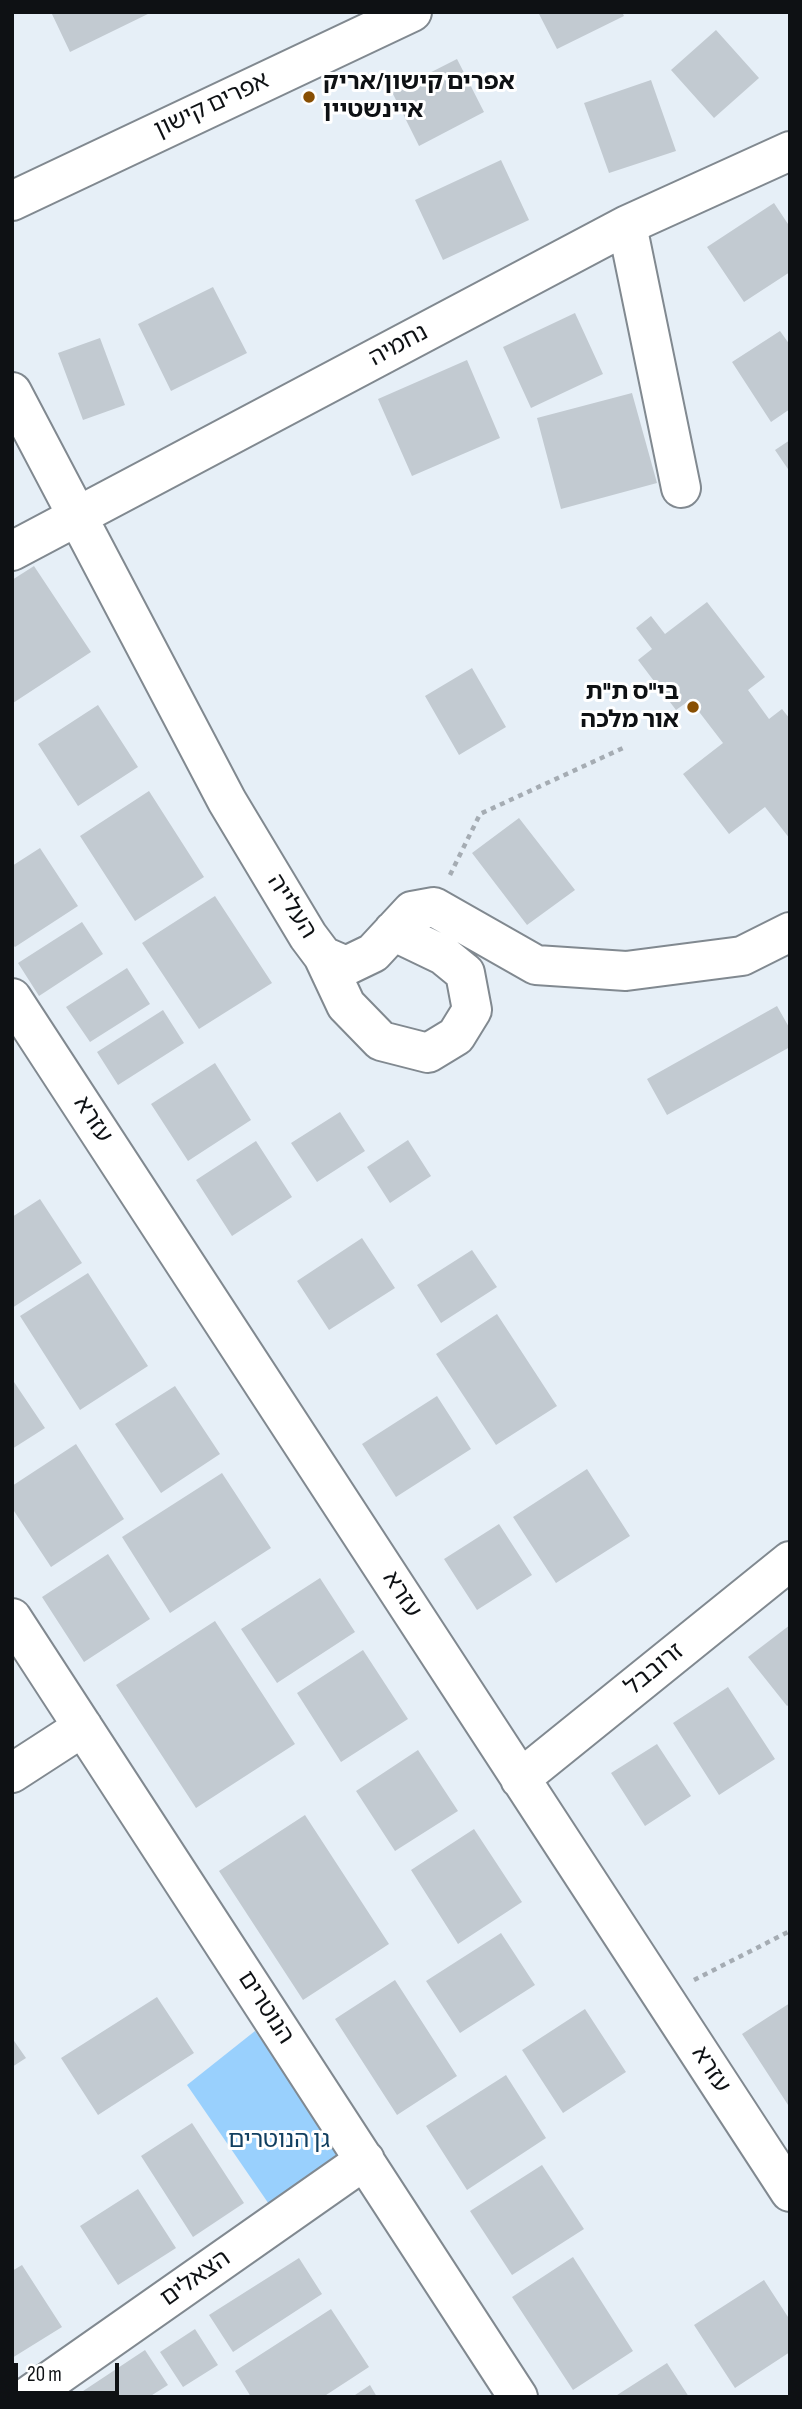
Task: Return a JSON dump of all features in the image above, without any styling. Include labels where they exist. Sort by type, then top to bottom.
[{"type":"street","name":"אפרים קישון","points":[[12,201],[412,12]]},
{"type":"street","name":"נחמיה","points":[[12,551],[627,225],[790,151]]},
{"type":"street","points":[[627,225],[681,488]]},
{"type":"street","name":"העלייה","points":[[12,392],[227,801],[323,956],[346,966],[373,953],[412,911],[433,907]]},
{"type":"street","points":[[433,907],[536,965],[626,971],[742,956],[790,932]]},
{"type":"street","points":[[323,956],[346,1005],[381,1041],[428,1053],[456,1036],[472,1010],[465,973],[443,955],[393,931]]},
{"type":"street","name":"עזרא","points":[[12,998],[790,2192]]},
{"type":"street","name":"זרובבל","points":[[520,1779],[790,1561]]},
{"type":"street","name":"הנוטרים","points":[[12,1618],[518,2397]]},
{"type":"street","points":[[12,1773],[83,1727]]},
{"type":"street","name":"הצאלים","points":[[27,2397],[365,2160]]},
{"type":"path","points":[[433,907],[480,814],[624,748]]},
{"type":"path","points":[[662,1996],[790,1931]]},
{"type":"green space","name":"גן הנוטרים","points":[[255,2031],[347,2161],[273,2210],[187,2085]]},
{"type":"building","points":[[51,12],[152,12],[70,52]]},
{"type":"building","points":[[538,12],[622,12],[624,16],[557,49]]},
{"type":"building","points":[[716,30],[759,78],[714,118],[671,70]]},
{"type":"building","points":[[457,59],[484,112],[419,146],[392,92]]},
{"type":"building","points":[[651,80],[676,151],[609,173],[584,103]]},
{"type":"building","points":[[501,160],[529,220],[443,260],[415,200]]},
{"type":"building","points":[[774,203],[790,227],[790,272],[744,302],[707,247]]},
{"type":"building","points":[[213,287],[247,353],[171,391],[138,324]]},
{"type":"building","points":[[575,313],[603,374],[531,408],[503,347]]},
{"type":"building","points":[[780,331],[790,345],[790,409],[771,422],[732,362]]},
{"type":"building","points":[[100,338],[125,405],[83,420],[58,353]]},
{"type":"building","points":[[467,360],[500,438],[412,476],[378,399]]},
{"type":"building","points":[[632,393],[657,483],[561,509],[537,418]]},
{"type":"building","points":[[790,440],[790,472],[775,450]]},
{"type":"building","points":[[34,566],[91,652],[13,703],[12,580]]},
{"type":"building","points":[[707,602],[765,677],[748,690],[769,719],[782,709],[790,719],[790,839],[765,807],[729,834],[683,774],[723,743],[690,700],[676,710],[638,660],[652,649],[636,628],[651,616],[665,634]]},
{"type":"building","points":[[472,668],[506,727],[459,755],[425,696]]},
{"type":"building","points":[[98,705],[138,767],[78,806],[38,744]]},
{"type":"building","points":[[149,791],[204,877],[135,921],[80,836]]},
{"type":"building","points":[[519,818],[575,890],[527,925],[472,853]]},
{"type":"building","points":[[40,848],[78,906],[15,947],[12,944],[12,866]]},
{"type":"building","points":[[215,896],[272,983],[199,1029],[142,943]]},
{"type":"building","points":[[82,922],[103,954],[39,996],[18,963]]},
{"type":"building","points":[[127,968],[150,1004],[90,1042],[66,1007]]},
{"type":"building","points":[[777,1006],[790,1029],[790,1047],[667,1115],[647,1079]]},
{"type":"building","points":[[163,1010],[184,1043],[118,1085],[97,1052]]},
{"type":"building","points":[[215,1063],[251,1120],[188,1161],[151,1104]]},
{"type":"building","points":[[340,1112],[365,1151],[317,1182],[291,1143]]},
{"type":"building","points":[[408,1140],[431,1176],[390,1203],[367,1167]]},
{"type":"building","points":[[256,1141],[292,1197],[232,1236],[196,1180]]},
{"type":"building","points":[[40,1199],[82,1263],[12,1308],[12,1217]]},
{"type":"building","points":[[362,1238],[395,1288],[329,1330],[297,1281]]},
{"type":"building","points":[[472,1250],[497,1287],[441,1323],[417,1285]]},
{"type":"building","points":[[88,1273],[148,1366],[80,1410],[20,1316]]},
{"type":"building","points":[[497,1314],[557,1406],[496,1445],[436,1354]]},
{"type":"building","points":[[12,1379],[45,1428],[12,1449]]},
{"type":"building","points":[[175,1386],[220,1454],[161,1493],[115,1424]]},
{"type":"building","points":[[437,1396],[471,1449],[396,1497],[362,1444]]},
{"type":"building","points":[[76,1444],[124,1519],[51,1567],[12,1508],[12,1486]]},
{"type":"building","points":[[587,1469],[630,1536],[556,1583],[513,1517]]},
{"type":"building","points":[[222,1473],[271,1548],[170,1613],[122,1537]]},
{"type":"building","points":[[499,1524],[532,1575],[477,1610],[444,1559]]},
{"type":"building","points":[[108,1554],[150,1619],[84,1662],[42,1597]]},
{"type":"building","points":[[320,1578],[355,1632],[277,1683],[241,1629]]},
{"type":"building","points":[[215,1621],[295,1744],[196,1808],[116,1685]]},
{"type":"building","points":[[790,1625],[790,1704],[787,1706],[748,1657]]},
{"type":"building","points":[[363,1650],[408,1719],[341,1762],[297,1693]]},
{"type":"building","points":[[728,1687],[775,1759],[719,1795],[673,1723]]},
{"type":"building","points":[[657,1744],[691,1796],[645,1826],[611,1773]]},
{"type":"building","points":[[418,1750],[458,1811],[395,1851],[356,1791]]},
{"type":"building","points":[[305,1815],[389,1944],[303,2000],[219,1871]]},
{"type":"building","points":[[474,1829],[522,1902],[458,1944],[411,1870]]},
{"type":"building","points":[[501,1933],[535,1985],[460,2033],[426,1981]]},
{"type":"building","points":[[395,1980],[457,2076],[397,2115],[335,2019]]},
{"type":"building","points":[[157,1997],[194,2053],[98,2115],[61,2058]]},
{"type":"building","points":[[790,2003],[790,2108],[742,2034]]},
{"type":"building","points":[[585,2009],[626,2072],[563,2113],[522,2050]]},
{"type":"building","points":[[12,2038],[26,2058],[12,2067]]},
{"type":"building","points":[[506,2075],[546,2138],[467,2190],[426,2126]]},
{"type":"building","points":[[192,2123],[244,2203],[193,2237],[141,2156]]},
{"type":"building","points":[[542,2165],[584,2229],[512,2275],[470,2211]]},
{"type":"building","points":[[138,2189],[176,2248],[118,2285],[80,2226]]},
{"type":"building","points":[[573,2257],[633,2351],[573,2390],[512,2297]]},
{"type":"building","points":[[299,2258],[322,2294],[233,2352],[209,2315]]},
{"type":"building","points":[[22,2265],[62,2327],[12,2358],[12,2271]]},
{"type":"building","points":[[764,2280],[790,2320],[790,2352],[735,2388],[694,2325]]},
{"type":"building","points":[[331,2309],[369,2367],[323,2397],[251,2397],[235,2371]]},
{"type":"building","points":[[195,2329],[218,2365],[183,2387],[160,2352]]},
{"type":"building","points":[[145,2350],[168,2385],[149,2397],[74,2397]]},
{"type":"building","points":[[667,2363],[689,2397],[614,2397]]},
{"type":"building","points":[[370,2385],[377,2397],[352,2397]]},
{"type":"place","name":"אפרים קישון/אריק איינשטיין","points":[[309,97]]},
{"type":"place","name":"בי\"ס ת\"ת אור מלכה","points":[[693,707]]}]
